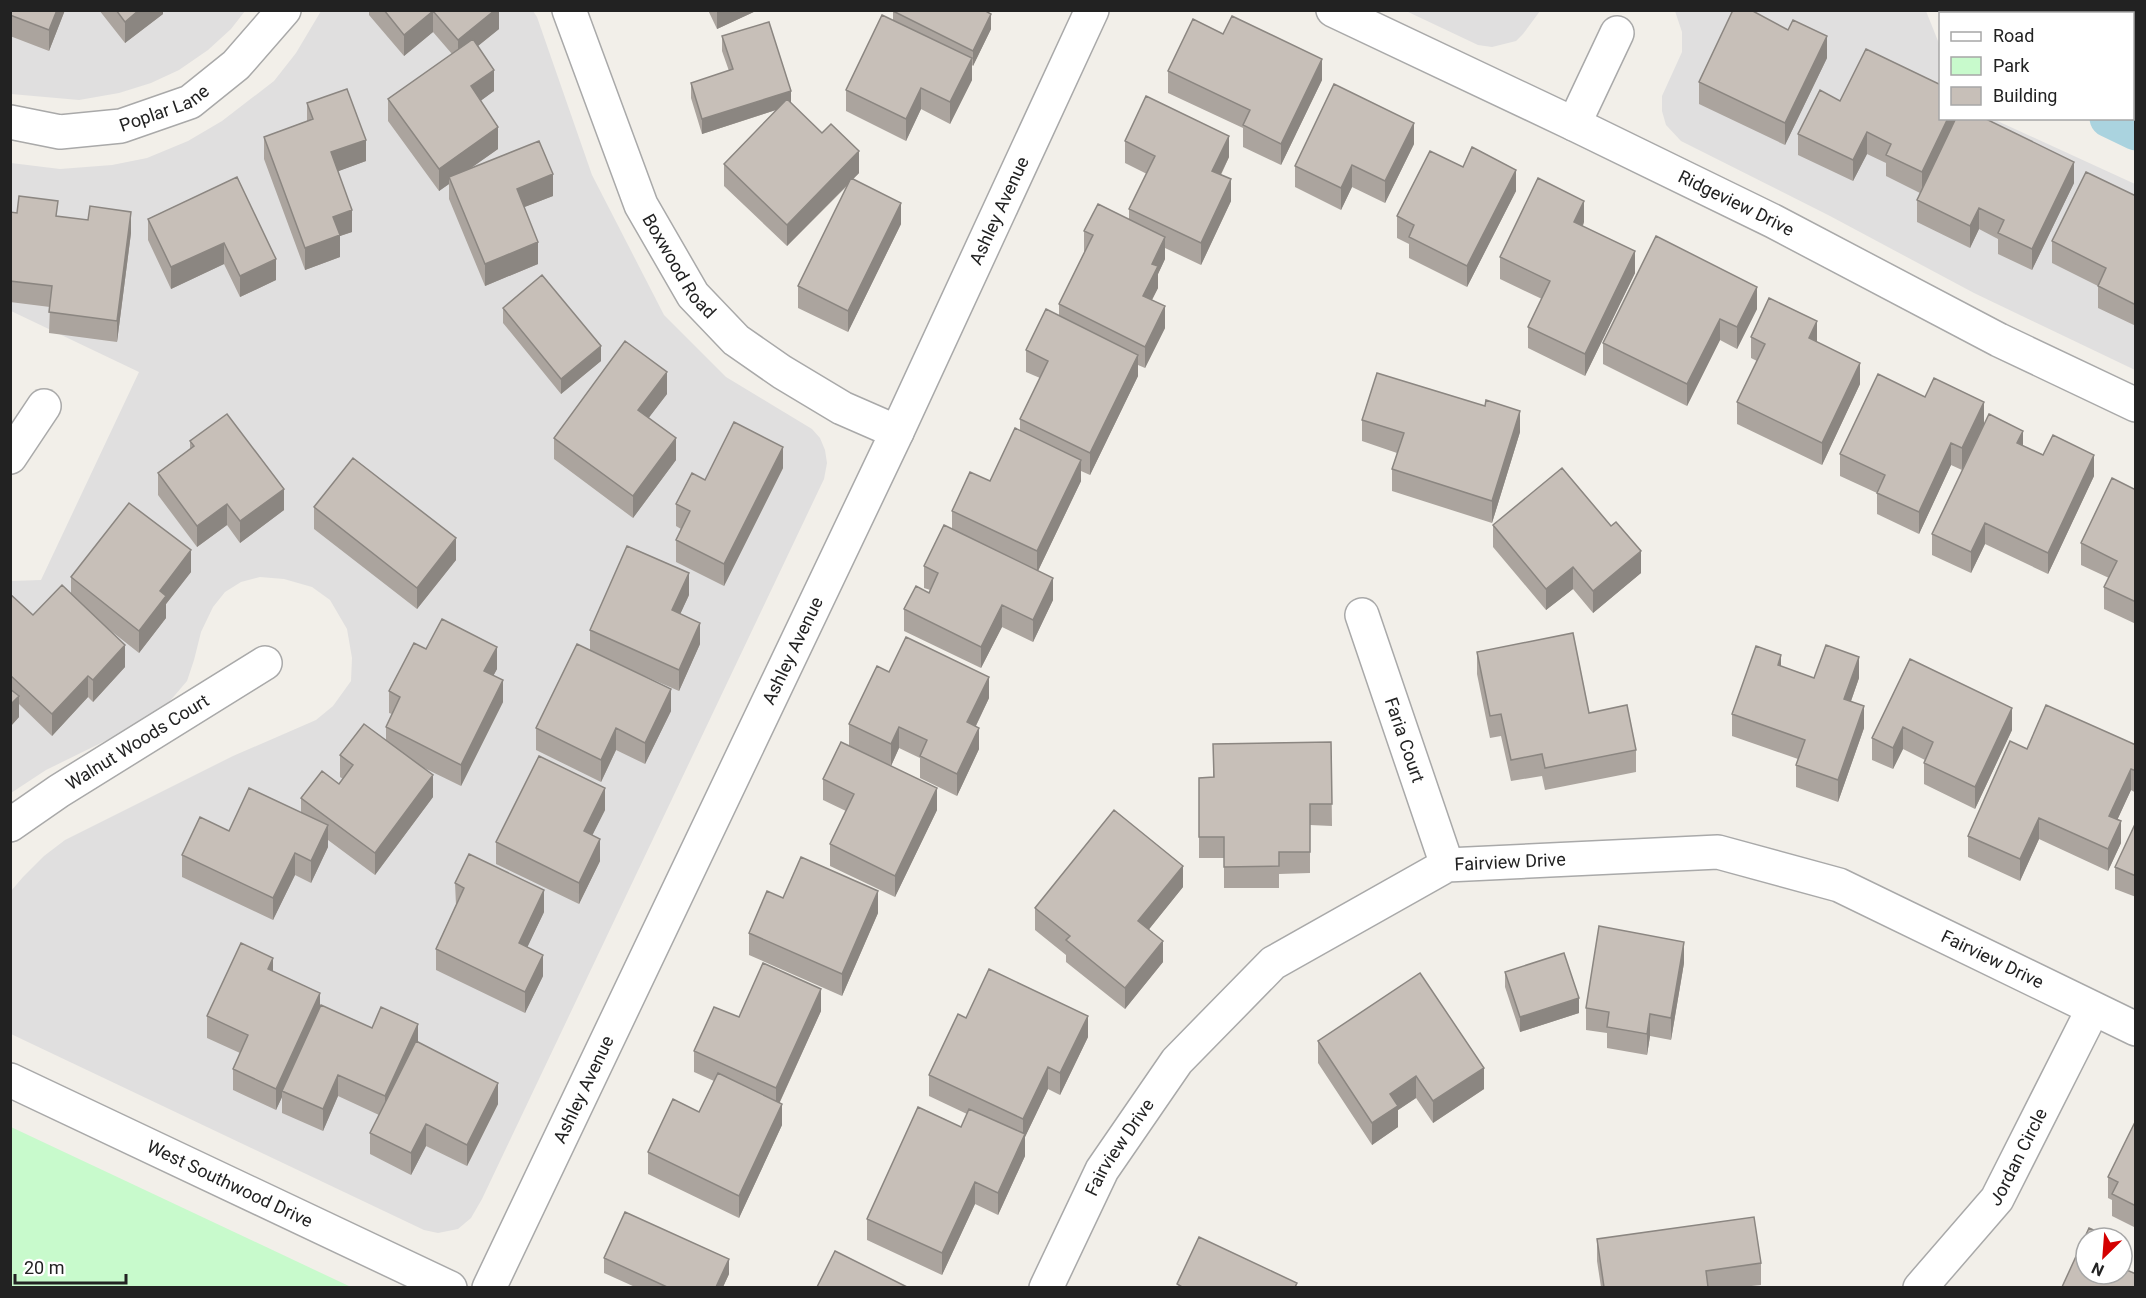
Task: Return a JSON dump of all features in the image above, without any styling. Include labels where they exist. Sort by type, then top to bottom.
[{"type":"street","name":"Poplar Lane","points":[[10,122],[60,132],[121,126],[190,102],[236,65],[284,10]]},
{"type":"street","name":"Boxwood Road","points":[[569,10],[641,205],[693,295],[736,340],[782,372],[842,408],[897,432]]},
{"type":"street","name":"Ashley Avenue","points":[[489,1287],[897,432],[1092,10]]},
{"type":"street","name":"Ridgeview Drive","points":[[1333,10],[1773,220],[1999,340],[2136,405]]},
{"type":"street","points":[[1574,124],[1617,33]]},
{"type":"street","points":[[10,457],[44,406]]},
{"type":"street","name":"Faria Court","points":[[1362,615],[1447,865]]},
{"type":"street","name":"Walnut Woods Court","points":[[10,825],[59,791],[265,663]]},
{"type":"street","name":"Fairview Drive","points":[[1047,1287],[1102,1170],[1177,1061],[1273,963],[1447,865],[1718,852],[1839,885],[2136,1029]]},
{"type":"street","name":"Jordan Circle","points":[[1920,1287],[1997,1199],[2093,1009]]},
{"type":"street","name":"West Southwood Drive","points":[[10,1080],[450,1287]]},
{"type":"shaded area","points":[[11,11],[245,11],[231,29],[208,50],[179,70],[151,83],[119,93],[79,100],[11,94]]},
{"type":"shaded area","points":[[321,11],[533,11],[592,175],[664,315],[726,377],[812,429],[820,438],[827,463],[824,479],[482,1199],[471,1218],[458,1229],[438,1233],[424,1230],[11,1034],[11,891],[23,877],[44,856],[65,840],[233,756],[316,720],[333,706],[351,681],[352,658],[347,629],[330,600],[312,587],[284,579],[260,577],[241,582],[225,592],[213,607],[201,632],[187,681],[158,715],[46,770],[11,793],[11,581],[41,580],[139,372],[11,311],[11,163],[60,169],[112,165],[147,158],[188,141],[222,121],[274,81],[296,53]]},
{"type":"shaded area","points":[[1406,11],[1540,11],[1516,41],[1492,47],[1478,45]]},
{"type":"shaded area","points":[[1675,11],[1926,11],[1939,44],[1939,120],[1995,120],[2135,184],[2135,370],[1974,293],[1830,216],[1681,141],[1666,125],[1662,111],[1662,96],[1682,52],[1682,32]]},
{"type":"shaded area","points":[[2135,11],[2135,98],[2134,12],[2021,12]]},
{"type":"green space","points":[[11,1127],[351,1287],[11,1287]]},
{"type":"building","points":[[10,10],[57,10],[49,30],[10,15]]},
{"type":"building","points":[[116,10],[139,10],[125,22]]},
{"type":"building","points":[[384,10],[495,10],[458,40],[433,11],[404,35]]},
{"type":"building","points":[[893,10],[984,10],[991,14],[973,51]]},
{"type":"building","points":[[1733,10],[1751,10],[1788,30],[1793,20],[1827,36],[1785,123],[1699,82]]},
{"type":"building","points":[[882,15],[972,58],[950,102],[921,88],[906,119],[846,90]]},
{"type":"building","points":[[1232,16],[1322,59],[1281,144],[1243,125],[1250,110],[1168,71],[1193,19],[1223,34]]},
{"type":"building","points":[[769,22],[791,91],[702,119],[691,83],[733,69],[722,36]]},
{"type":"building","points":[[473,39],[494,70],[471,86],[498,127],[439,169],[388,99]]},
{"type":"building","points":[[1866,49],[1939,84],[1939,120],[1947,120],[1922,172],[1886,155],[1891,144],[1867,132],[1853,160],[1798,134],[1820,90],[1840,101]]},
{"type":"building","points":[[1334,84],[1414,123],[1385,181],[1352,165],[1341,188],[1295,166]]},
{"type":"building","points":[[347,89],[366,140],[331,152],[352,210],[333,217],[340,235],[305,248],[264,137],[313,119],[307,103]]},
{"type":"building","points":[[1146,96],[1229,136],[1212,171],[1231,179],[1201,243],[1129,209],[1155,156],[1125,141]]},
{"type":"building","points":[[787,99],[822,133],[831,124],[859,151],[787,225],[724,164]]},
{"type":"building","points":[[1955,120],[1988,120],[2074,162],[2032,249],[1998,233],[2004,220],[1979,208],[1970,226],[1917,200]]},
{"type":"building","points":[[539,141],[553,174],[517,189],[538,242],[485,264],[449,177]]},
{"type":"building","points":[[1472,147],[1516,170],[1467,266],[1409,237],[1414,225],[1397,216],[1430,151],[1463,167]]},
{"type":"building","points":[[2086,172],[2136,196],[2136,305],[2098,286],[2106,268],[2052,241]]},
{"type":"building","points":[[237,177],[276,259],[240,276],[224,243],[171,267],[148,219]]},
{"type":"building","points":[[851,178],[901,203],[848,311],[798,286]]},
{"type":"building","points":[[1538,178],[1584,201],[1574,222],[1635,251],[1585,354],[1528,327],[1550,281],[1500,257]]},
{"type":"building","points":[[19,196],[58,201],[56,216],[88,220],[90,206],[131,212],[117,321],[49,312],[52,286],[10,281],[10,212],[17,213]]},
{"type":"building","points":[[1098,204],[1165,237],[1152,264],[1158,266],[1143,296],[1165,306],[1145,347],[1059,304],[1093,235],[1084,231]]},
{"type":"building","points":[[1656,236],[1757,287],[1737,327],[1720,319],[1687,384],[1603,343]]},
{"type":"building","points":[[542,275],[601,346],[561,379],[503,308]]},
{"type":"building","points":[[1769,298],[1817,321],[1809,338],[1860,363],[1822,443],[1737,402],[1765,344],[1751,337]]},
{"type":"building","points":[[1046,309],[1138,355],[1090,453],[1020,419],[1048,361],[1026,350]]},
{"type":"building","points":[[625,341],[667,372],[638,410],[676,438],[633,496],[554,438]]},
{"type":"building","points":[[1377,373],[1485,406],[1486,400],[1520,411],[1492,501],[1392,469],[1404,433],[1362,420]]},
{"type":"building","points":[[1878,374],[1925,397],[1934,378],[1984,402],[1962,448],[1951,443],[1919,512],[1877,493],[1885,475],[1840,454]]},
{"type":"building","points":[[227,414],[284,489],[240,521],[227,504],[197,526],[158,473],[194,446],[190,441]]},
{"type":"building","points":[[1989,414],[2023,431],[2017,443],[2043,455],[2053,435],[2094,455],[2048,553],[1985,523],[1971,552],[1932,534]]},
{"type":"building","points":[[734,422],[783,447],[724,564],[676,540],[690,511],[676,504],[692,473],[705,480]]},
{"type":"building","points":[[1015,428],[1081,460],[1037,551],[952,511],[970,472],[990,481]]},
{"type":"building","points":[[353,458],[456,538],[417,588],[314,507]]},
{"type":"building","points":[[1562,468],[1611,526],[1616,522],[1641,551],[1593,591],[1573,567],[1546,589],[1493,525]]},
{"type":"building","points":[[2112,478],[2136,490],[2136,602],[2104,587],[2117,561],[2081,543]]},
{"type":"building","points":[[129,503],[191,550],[160,591],[166,596],[139,631],[71,577]]},
{"type":"building","points":[[944,525],[1053,578],[1033,620],[1002,605],[981,647],[904,609],[916,586],[929,593],[938,573],[924,566]]},
{"type":"building","points":[[627,546],[689,573],[672,610],[700,623],[679,670],[590,630]]},
{"type":"building","points":[[62,585],[125,645],[93,680],[88,676],[52,714],[10,675],[10,594],[33,615]]},
{"type":"building","points":[[442,619],[497,647],[484,671],[503,680],[461,765],[386,727],[400,697],[389,691],[414,643],[426,649]]},
{"type":"building","points":[[1573,633],[1589,713],[1627,705],[1636,750],[1545,768],[1542,754],[1511,760],[1501,714],[1490,716],[1477,652]]},
{"type":"building","points":[[906,637],[989,677],[967,722],[979,728],[957,774],[920,756],[927,740],[899,727],[891,744],[849,724],[877,666],[889,672]]},
{"type":"building","points":[[577,644],[671,689],[645,743],[616,728],[601,760],[536,728]]},
{"type":"building","points":[[1826,645],[1859,657],[1844,699],[1864,706],[1838,780],[1796,765],[1805,740],[1732,714],[1756,646],[1781,655],[1778,665],[1814,678]]},
{"type":"building","points":[[1910,659],[2012,708],[1975,787],[1924,763],[1933,742],[1903,727],[1893,748],[1872,738]]},
{"type":"building","points":[[10,689],[19,696],[10,705]]},
{"type":"building","points":[[2046,705],[2136,745],[2136,771],[2131,769],[2109,816],[2121,821],[2108,849],[2039,818],[2020,859],[1968,836],[2010,741],[2027,749]]},
{"type":"building","points":[[364,724],[433,775],[375,853],[301,798],[322,771],[339,784],[353,765],[340,755]]},
{"type":"building","points":[[841,742],[937,788],[895,876],[830,844],[854,794],[823,779]]},
{"type":"building","points":[[1331,742],[1332,804],[1310,804],[1310,852],[1279,852],[1279,866],[1224,867],[1224,837],[1199,837],[1199,778],[1214,777],[1213,744]]},
{"type":"building","points":[[539,756],[605,788],[584,831],[600,839],[579,883],[496,842]]},
{"type":"building","points":[[249,788],[328,825],[311,861],[295,853],[273,898],[182,855],[200,817],[229,831]]},
{"type":"building","points":[[1114,810],[1183,866],[1138,921],[1163,941],[1125,988],[1066,940],[1070,936],[1035,908]]},
{"type":"building","points":[[2136,822],[2136,876],[2115,867]]},
{"type":"building","points":[[469,854],[544,890],[519,943],[543,955],[525,992],[436,949],[464,888],[455,883]]},
{"type":"building","points":[[801,857],[878,891],[842,974],[749,933],[767,891],[783,898]]},
{"type":"building","points":[[1599,926],[1684,942],[1671,1018],[1650,1014],[1647,1034],[1607,1027],[1609,1012],[1586,1008]]},
{"type":"building","points":[[241,943],[273,958],[268,969],[320,993],[276,1089],[233,1069],[248,1035],[207,1016]]},
{"type":"building","points":[[1564,953],[1579,998],[1520,1017],[1505,972]]},
{"type":"building","points":[[763,963],[821,989],[776,1088],[694,1051],[714,1007],[739,1017]]},
{"type":"building","points":[[989,969],[1088,1016],[1060,1073],[1048,1067],[1023,1119],[929,1075],[958,1014],[966,1018]]},
{"type":"building","points":[[1420,973],[1484,1068],[1433,1101],[1416,1076],[1390,1094],[1398,1106],[1372,1123],[1318,1041]]},
{"type":"building","points":[[321,1005],[372,1028],[381,1007],[418,1024],[385,1096],[338,1075],[323,1109],[282,1091]]},
{"type":"building","points":[[416,1041],[498,1083],[467,1145],[426,1124],[411,1153],[370,1133]]},
{"type":"building","points":[[718,1073],[782,1104],[739,1196],[648,1152],[673,1099],[699,1112]]},
{"type":"building","points":[[918,1107],[961,1127],[969,1109],[1025,1134],[998,1193],[975,1182],[942,1253],[867,1219]]},
{"type":"building","points":[[2136,1120],[2136,1206],[2112,1194],[2118,1182],[2108,1177]]},
{"type":"building","points":[[625,1212],[729,1259],[716,1287],[667,1287],[604,1258]]},
{"type":"building","points":[[1754,1217],[1761,1263],[1706,1271],[1708,1287],[1604,1287],[1597,1239]]},
{"type":"building","points":[[1199,1237],[1297,1283],[1295,1287],[1182,1287],[1177,1284]]},
{"type":"building","points":[[835,1251],[907,1287],[817,1287]]},
{"type":"building","points":[[2074,1261],[2074,1286],[2134,1286],[2134,1273],[2136,1274],[2136,1287],[2062,1287]]},
{"type":"waterway","points":[[2113,120],[2136,131]]}]
